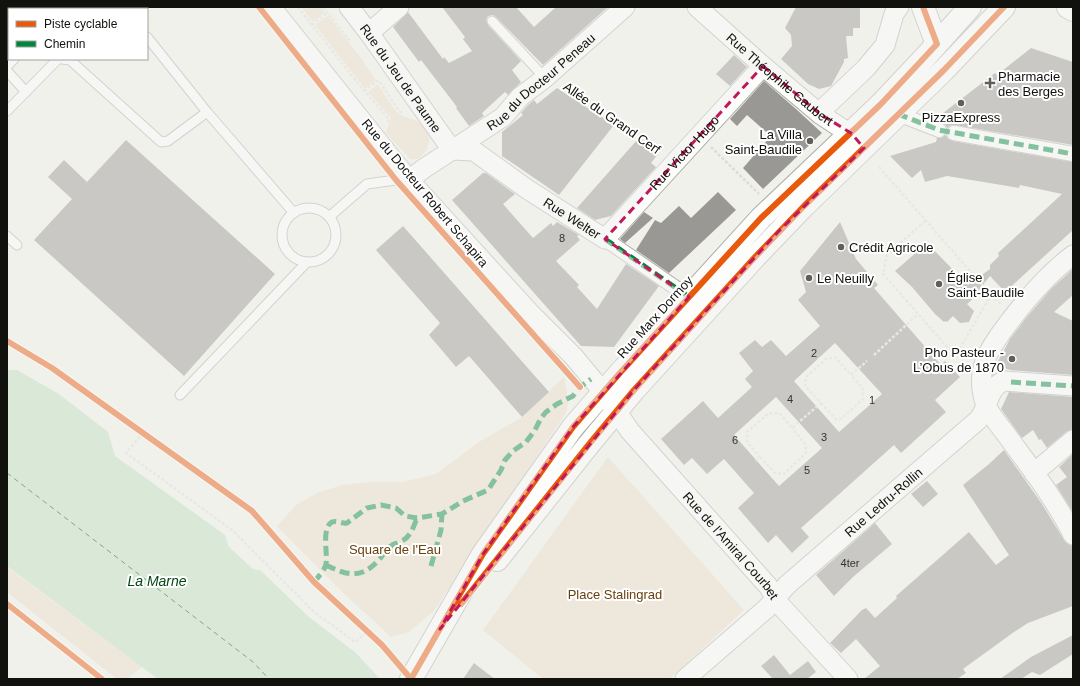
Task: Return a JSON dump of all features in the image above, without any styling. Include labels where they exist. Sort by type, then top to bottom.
[{"type":"main road","points":[[923,7],[933,49]]},
{"type":"main road","name":"Rue Marx Dormoy","points":[[440,629],[617,411],[755,257],[804,206],[857,140],[881,104],[970,7]]},
{"type":"main road","name":"Rue Marx Dormoy","points":[[414,674],[483,554],[573,426],[603,392],[772,207],[857,140],[898,114],[944,70],[1004,7]]},
{"type":"main road","points":[[1068,7],[1073,10]]},
{"type":"street","name":"Rue du Docteur Robert Schapira","points":[[271,7],[409,180],[530,313],[574,357],[617,411]]},
{"type":"street","name":"Rue du Jeu de Paume","points":[[350,7],[452,150]]},
{"type":"street","points":[[369,33],[399,7]]},
{"type":"street","name":"Rue du Docteur Peneau","points":[[409,180],[503,117],[520,97],[547,76],[625,7]]},
{"type":"street","name":"Rue Théophile Gaubert","points":[[697,7],[820,114],[857,140]]},
{"type":"street","points":[[820,114],[825,107],[866,68],[885,45],[894,14],[899,7]]},
{"type":"street","name":"Rue Victor Hugo","points":[[605,239],[763,66]]},
{"type":"street","points":[[898,114],[939,130]]},
{"type":"street","points":[[954,133],[1073,154]]},
{"type":"street","name":"Rue Welter","points":[[452,150],[474,151],[689,297]]},
{"type":"street","points":[[1073,255],[1056,269],[1014,315],[992,347],[985,360],[982,372],[982,386],[986,404],[1034,473],[1073,535]]},
{"type":"street","name":"Rue Ledru-Rollin","points":[[685,679],[766,610],[787,585],[978,420],[982,415],[994,388],[998,384],[1004,381],[1073,386]]},
{"type":"street","name":"Rue de l'Amiral Courbet","points":[[617,411],[630,431],[768,586],[780,606],[848,679]]},
{"type":"street","points":[[1034,473],[1073,440]]},
{"type":"lane","points":[[492,21],[547,76]]},
{"type":"lane","points":[[148,38],[206,112],[294,213]]},
{"type":"lane","points":[[7,111],[57,60]]},
{"type":"lane","points":[[70,60],[161,142],[168,141],[206,112]]},
{"type":"lane","points":[[7,71],[26,92]]},
{"type":"lane","points":[[330,217],[367,184],[396,180],[409,180]]},
{"type":"lane","points":[[308,208],[316,209],[330,217],[336,234],[335,243],[331,251],[324,257],[316,261],[307,262],[299,260],[286,249],[283,242],[282,233],[288,218],[294,213],[301,209],[308,208]]},
{"type":"lane","points":[[7,236],[17,245]]},
{"type":"lane","points":[[180,395],[307,262]]},
{"type":"path","points":[[312,25],[327,13]]},
{"type":"path","points":[[364,92],[379,80]]},
{"type":"path","points":[[699,136],[772,207]]},
{"type":"path","points":[[879,167],[991,295],[1014,315]]},
{"type":"path","points":[[925,221],[887,254],[883,274],[948,348],[960,348],[991,295]]},
{"type":"path","points":[[874,355],[918,314]]},
{"type":"path","points":[[836,357],[852,375],[863,389],[863,399],[841,419],[836,419],[805,386],[806,377],[826,359],[836,357]]},
{"type":"path","points":[[852,375],[867,361]]},
{"type":"path","points":[[792,428],[821,403]]},
{"type":"path","points":[[769,413],[780,414],[806,445],[806,454],[784,474],[775,473],[760,457],[747,442],[747,432],[769,413]]},
{"type":"path","points":[[143,433],[126,453],[232,530],[314,612],[355,642],[368,632]]},
{"type":"path","points":[[756,460],[760,457]]},
{"type":"highlighted area","points":[[763,66],[820,114],[851,133],[864,148],[777,233],[634,390],[440,629],[483,554],[573,427],[689,297],[605,239]]},
{"type":"green space","points":[[301,7],[320,7],[325,12],[313,22]]},
{"type":"green space","points":[[328,16],[376,80],[365,89],[315,25]]},
{"type":"green space","points":[[378,84],[397,112],[419,122],[428,131],[428,147],[419,158],[410,159],[386,133],[391,118],[368,92]]},
{"type":"green space","name":"Square de l'Eau","points":[[564,377],[568,402],[564,416],[433,612],[409,632],[391,637],[338,588],[277,526],[296,505],[317,493],[342,485],[370,482],[403,482],[436,474],[479,442],[522,417]]},
{"type":"green space","name":"Place Stalingrad","points":[[608,457],[744,610],[670,679],[543,679],[483,630]]},
{"type":"green space","points":[[7,567],[142,667],[127,679],[117,679],[7,592]]},
{"type":"water","name":"La Marne","points":[[7,370],[17,370],[59,394],[108,432],[115,456],[225,535],[229,547],[253,569],[260,570],[309,617],[356,653],[380,679],[158,679],[7,566]]},
{"type":"building","points":[[442,7],[516,7],[534,27],[556,7],[608,7],[543,65],[496,17],[493,15],[488,16],[486,20],[488,25],[521,61],[512,70],[521,82],[508,95],[505,92],[482,113],[484,116],[469,126],[456,108],[457,107],[421,60],[419,62],[393,27],[408,12],[443,59],[444,57],[449,63],[472,51],[463,39],[465,37]]},
{"type":"building","points":[[796,7],[860,7],[860,28],[853,28],[853,36],[846,36],[848,58],[844,59],[844,62],[831,86],[819,89],[808,84],[781,59],[792,46],[791,35],[785,28]]},
{"type":"building","points":[[1031,48],[1073,62],[1073,145],[955,125],[951,125],[947,128],[945,124],[941,122],[943,113],[995,73],[997,75]]},
{"type":"building","points":[[734,55],[747,67],[730,86],[716,74]]},
{"type":"building","points":[[764,81],[822,133],[763,189],[743,168],[771,136],[747,115],[737,126],[730,119]]},
{"type":"building","points":[[557,88],[614,125],[559,195],[502,156],[502,132],[523,115],[521,113],[534,100],[537,104]]},
{"type":"building","points":[[946,135],[948,139],[953,141],[1073,162],[1073,230],[1005,292],[990,276],[974,296],[975,297],[967,304],[974,311],[969,322],[960,323],[953,316],[947,322],[944,322],[895,271],[927,243],[968,285],[990,269],[990,265],[999,256],[998,253],[1062,194],[1020,185],[1019,188],[947,176],[925,182],[921,170],[912,178],[890,156],[936,142],[937,138],[941,138]]},
{"type":"building","points":[[126,140],[275,274],[184,376],[34,240],[72,199],[48,177],[64,160],[87,182]]},
{"type":"building","points":[[637,140],[658,154],[651,163],[656,167],[611,216],[595,220],[577,208]]},
{"type":"building","points":[[483,173],[486,173],[515,194],[503,204],[533,238],[551,223],[553,226],[557,222],[579,235],[577,236],[580,240],[556,261],[579,285],[577,287],[597,309],[626,264],[659,286],[614,347],[581,346],[452,200]]},
{"type":"building","points":[[718,192],[736,210],[669,273],[636,250],[655,220],[661,223],[679,206],[691,218]]},
{"type":"building","points":[[644,212],[653,218],[625,243],[620,239]]},
{"type":"building","points":[[840,222],[856,259],[878,285],[874,288],[941,365],[945,361],[960,377],[935,400],[946,412],[901,453],[894,445],[801,528],[809,537],[792,553],[776,535],[768,543],[738,508],[754,493],[724,459],[707,474],[692,458],[684,465],[661,439],[703,401],[718,418],[752,387],[745,379],[753,371],[739,353],[755,340],[762,347],[771,340],[786,356],[820,326],[798,300],[806,292],[800,271]],"holes":[[[835,343],[882,394],[839,432],[794,381]],[[776,397],[822,448],[779,486],[734,435]]]},
{"type":"building","points":[[403,226],[549,392],[522,417],[469,356],[456,367],[429,335],[440,323],[376,250]]},
{"type":"building","points":[[1073,269],[1073,295],[1054,312],[1073,321],[1073,375],[1010,370],[996,365],[1010,339],[1026,318],[1051,289]]},
{"type":"building","points":[[1009,392],[1073,397],[1073,429],[1066,432],[1047,448],[1041,439],[1039,440],[1033,430],[1022,438],[1001,409]]},
{"type":"building","points":[[1004,450],[1042,504],[1064,540],[1073,546],[1073,606],[1028,623],[963,669],[966,673],[957,679],[864,679],[880,666],[856,639],[841,653],[830,643],[862,610],[866,608],[875,618],[897,598],[896,596],[969,532],[996,565],[1009,555],[963,485]]},
{"type":"building","points":[[1073,454],[1073,512],[1056,485],[1067,477],[1059,467]]},
{"type":"building","points":[[927,481],[938,494],[923,507],[911,494]]},
{"type":"building","points":[[875,523],[892,544],[853,577],[834,596],[816,575]]},
{"type":"building","points":[[1073,635],[1073,654],[1040,675],[1032,672],[1021,679],[1000,679],[1031,657]]},
{"type":"building","points":[[774,655],[790,675],[808,661],[816,672],[807,679],[773,679],[761,666]]},
{"type":"building","points":[[474,663],[479,667],[495,679],[463,679]]},
{"type":"ferry route","points":[[7,473],[253,662],[269,679]]},
{"type":"marked path","points":[[898,114],[939,130],[1073,154]]},
{"type":"marked path","points":[[605,239],[689,297]]},
{"type":"marked path","points":[[314,582],[325,566],[326,535],[329,525],[332,522],[336,521],[347,523],[367,508],[381,505],[396,508],[405,516],[417,518],[442,514],[463,501],[488,490],[501,470],[505,460],[513,451],[526,442],[546,412],[557,404],[573,396],[580,387],[591,379]]},
{"type":"marked path","points":[[1011,382],[1073,386]]},
{"type":"marked path","points":[[431,566],[441,530],[442,514]]},
{"type":"marked path","points":[[326,565],[341,572],[354,574],[366,570],[379,560],[392,545],[403,541],[411,533],[417,518]]},
{"type":"cycle path","points":[[259,7],[396,180],[580,387]]},
{"type":"cycle path","points":[[7,341],[52,368],[252,511],[314,582],[382,645],[411,679],[483,554],[573,427],[619,374],[761,218],[881,104],[937,44],[923,7]]},
{"type":"cycle path","points":[[461,604],[634,390],[755,257],[804,206],[944,70],[1004,7]]},
{"type":"cycle path","points":[[7,604],[102,679]]},
{"type":"place","name":"Pharmacie des Berges","points":[[990,83]]},
{"type":"place","name":"PizzaExpress","points":[[961,103]]},
{"type":"place","name":"La Villa Saint-Baudile","points":[[810,141]]},
{"type":"place","name":"Crédit Agricole","points":[[841,247]]},
{"type":"place","name":"Le Neuilly","points":[[809,278]]},
{"type":"place","name":"Église Saint-Baudile","points":[[939,284]]},
{"type":"place","name":"Pho Pasteur - L’Obus de 1870","points":[[1012,359]]}]
